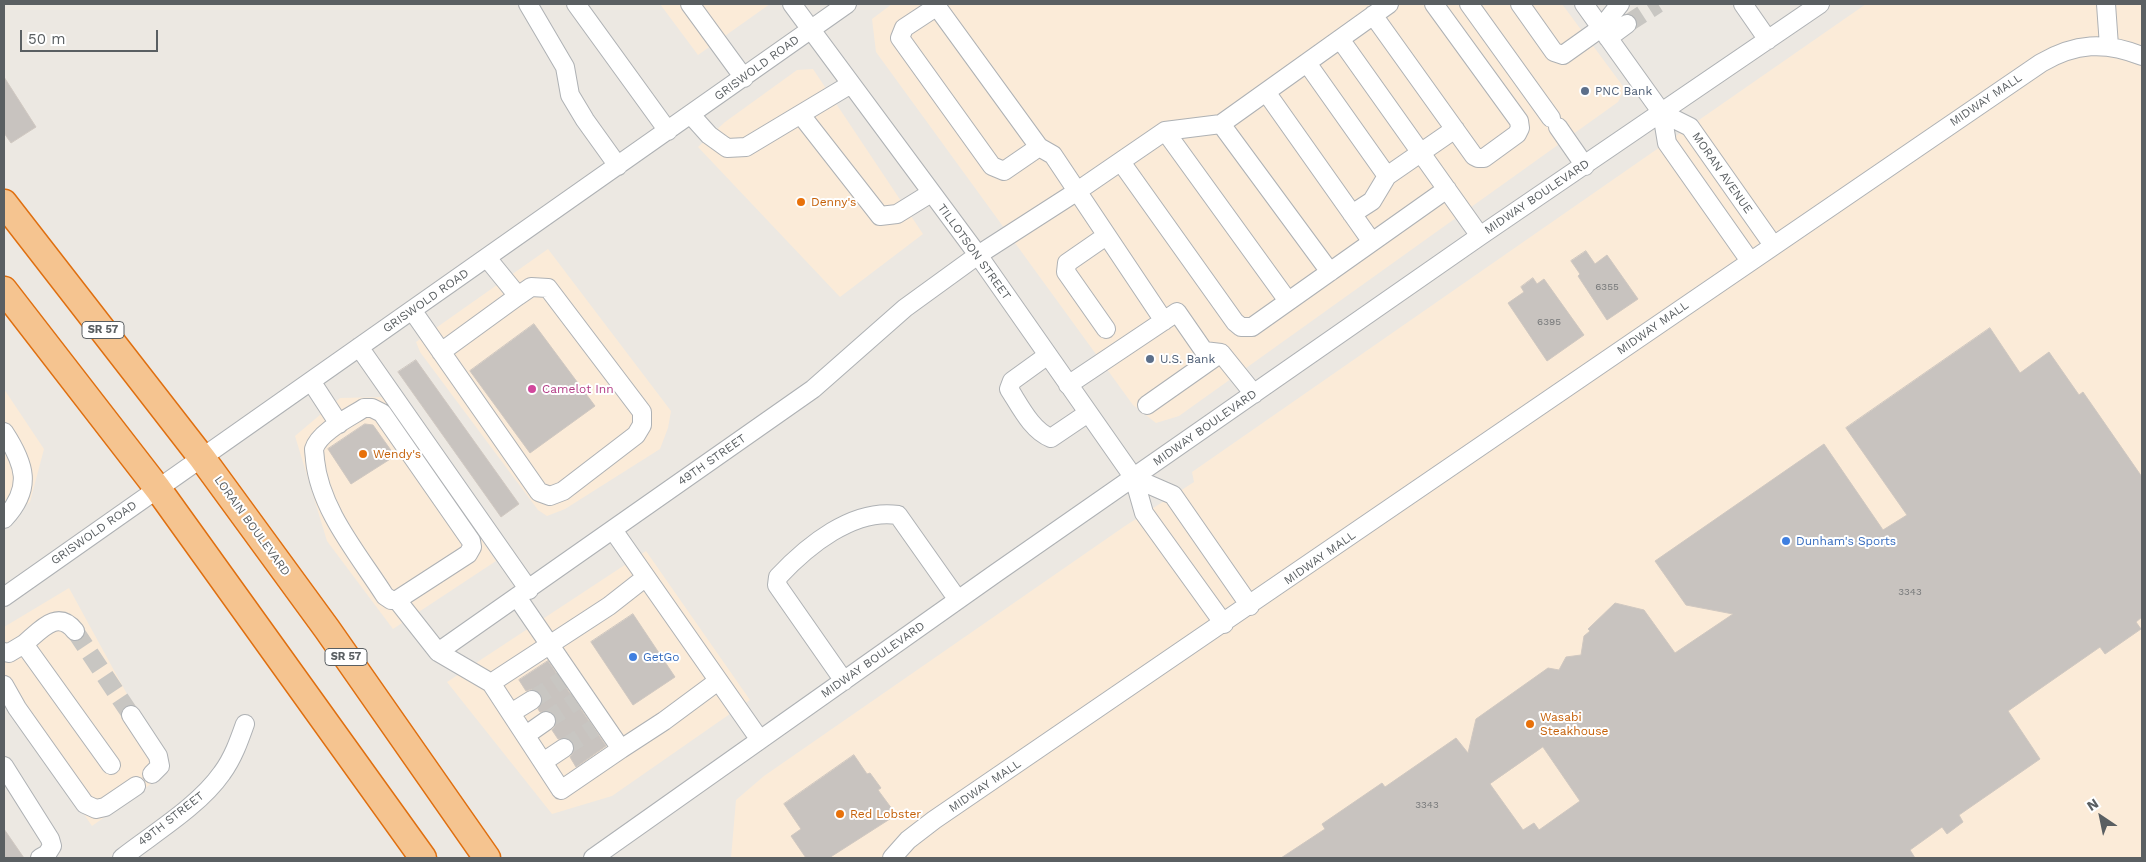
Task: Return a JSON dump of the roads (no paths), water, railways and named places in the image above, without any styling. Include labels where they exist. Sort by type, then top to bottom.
[{"type":"highway","name":"LORAIN BOULEVARD","points":[[4,203],[202,458],[327,629],[487,858]]},
{"type":"highway","points":[[4,290],[158,489],[423,858]]},
{"type":"street","points":[[528,4],[565,67],[570,95],[585,120],[618,166]]},
{"type":"street","points":[[576,4],[668,131]]},
{"type":"street","points":[[690,4],[744,78]]},
{"type":"street","name":"TILLOTSON STREET","points":[[792,4],[978,255],[1134,478],[1144,514],[1224,624]]},
{"type":"street","name":"GRISWOLD ROAD","points":[[4,596],[847,4]]},
{"type":"street","points":[[1288,302],[1165,131],[1221,124],[1389,4]]},
{"type":"street","points":[[1373,15],[1474,156],[1484,158],[1518,134],[1520,128],[1519,121],[1434,4]]},
{"type":"street","points":[[1469,4],[1585,166]]},
{"type":"street","points":[[1520,4],[1554,52],[1563,55],[1627,24]]},
{"type":"street","name":"MORAN AVENUE","points":[[1584,4],[1662,113],[1667,143],[1750,261]]},
{"type":"street","points":[[1605,33],[1620,4]]},
{"type":"street","points":[[1743,4],[1768,40]]},
{"type":"street","name":"MIDWAY BOULEVARD","points":[[593,858],[958,600],[1480,236],[1820,4]]},
{"type":"street","points":[[2106,4],[2109,46]]},
{"type":"street","points":[[1039,147],[1004,171],[992,166],[900,38],[904,28],[935,5],[1039,147],[1053,156],[1164,321]]},
{"type":"street","points":[[1340,38],[1480,236]]},
{"type":"street","name":"MIDWAY MALL","points":[[892,858],[908,840],[934,820],[1224,624],[1773,245],[2041,63],[2060,52],[2078,48],[2109,46],[2142,56]]},
{"type":"street","points":[[1307,63],[1387,176]]},
{"type":"street","points":[[691,115],[709,135],[727,148],[746,147],[851,84]]},
{"type":"street","points":[[1266,92],[1372,242]]},
{"type":"street","name":"MORAN AVENUE","points":[[1662,113],[1690,127],[1773,245]]},
{"type":"street","points":[[801,115],[880,216],[897,214],[931,193]]},
{"type":"street","points":[[1221,124],[1330,272]]},
{"type":"street","points":[[1352,214],[1372,201],[1387,176],[1455,130]]},
{"type":"street","name":"49TH STREET","points":[[438,652],[813,389],[906,308],[978,255],[1076,192],[1165,131]]},
{"type":"street","points":[[1120,162],[1235,322],[1241,327],[1252,327],[1447,189]]},
{"type":"street","points":[[1106,236],[1067,262],[1066,272],[1106,329]]},
{"type":"street","points":[[487,258],[518,296]]},
{"type":"street","points":[[412,310],[441,352],[539,492],[550,496],[564,492],[636,435],[642,425],[642,412],[548,288],[530,287],[441,352]]},
{"type":"street","points":[[1068,385],[1177,312],[1204,351],[1221,353],[1254,394]]},
{"type":"street","points":[[360,347],[523,594],[566,677],[598,725],[621,749]]},
{"type":"street","points":[[1147,405],[1221,353]]},
{"type":"street","points":[[1048,355],[1012,381],[1009,389],[1022,408],[1041,435],[1051,438],[1088,413]]},
{"type":"street","points":[[311,381],[339,424]]},
{"type":"street","points":[[364,408],[372,408],[382,414],[471,541],[472,546],[468,554],[397,600],[391,600],[385,596],[341,527],[324,496],[316,467],[314,449],[323,435],[339,424],[364,408]]},
{"type":"street","points":[[4,432],[18,454],[24,475],[19,498],[4,519]]},
{"type":"street","points":[[1134,478],[1173,495],[1250,606]]},
{"type":"street","points":[[844,681],[778,585],[778,577],[796,557],[835,530],[860,519],[884,512],[898,515],[958,600]]},
{"type":"street","points":[[613,530],[760,740]]},
{"type":"street","points":[[491,683],[609,606],[646,577]]},
{"type":"street","points":[[397,600],[438,652],[491,683],[561,790],[664,721],[718,681]]},
{"type":"street","points":[[4,652],[9,652],[24,644],[47,625],[59,620],[68,622],[75,631]]},
{"type":"street","points":[[24,644],[111,765]]},
{"type":"street","points":[[4,685],[16,708],[85,804],[96,809],[105,807],[136,786]]},
{"type":"street","points":[[511,713],[532,700]]},
{"type":"street","points":[[131,715],[158,756],[160,766],[152,774]]},
{"type":"street","points":[[526,735],[546,721]]},
{"type":"street","name":"49TH STREET","points":[[122,858],[206,793],[223,772],[236,749],[245,724]]},
{"type":"street","points":[[543,762],[564,748]]},
{"type":"street","points":[[4,766],[50,839],[52,846],[47,854],[40,858]]},
{"type":"tunnel","points":[[1627,24],[1658,4]]},
{"type":"tunnel","points":[[75,631],[131,715]]},
{"type":"tunnel","points":[[532,700],[562,680]]},
{"type":"tunnel","points":[[546,721],[576,701]]},
{"type":"tunnel","points":[[564,748],[594,728]]},
{"type":"place","name":"PNC Bank","points":[[1585,91]]},
{"type":"place","name":"Denny's","points":[[801,202]]},
{"type":"place","name":"U.S. Bank","points":[[1150,359]]},
{"type":"place","name":"Camelot Inn","points":[[532,389]]},
{"type":"place","name":"Wendy's","points":[[363,454]]},
{"type":"place","name":"Dunham's Sports","points":[[1786,541]]},
{"type":"place","name":"GetGo","points":[[633,657]]},
{"type":"place","name":"Wasabi Steakhouse","points":[[1530,724]]},
{"type":"place","name":"Red Lobster","points":[[840,814]]}]
